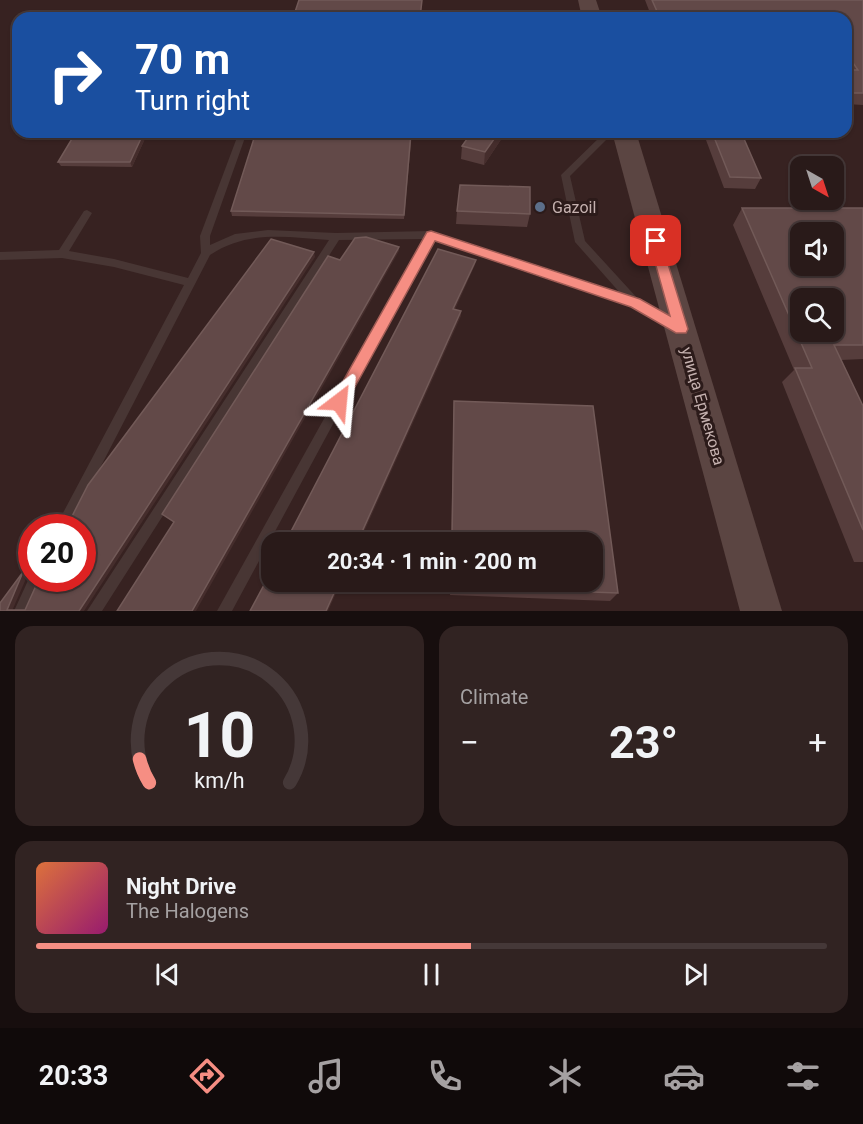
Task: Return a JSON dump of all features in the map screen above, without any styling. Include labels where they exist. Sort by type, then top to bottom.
[{"type":"main road","name":"улица Ермекова","points":[[626,138],[761,611]]},
{"type":"lane","points":[[206,253],[205,236],[241,138]]},
{"type":"lane","points":[[604,138],[565,175],[580,242],[635,303]]},
{"type":"lane","points":[[62,254],[87,213]]},
{"type":"lane","points":[[69,514],[206,253],[217,244],[260,233],[336,237],[431,235],[635,303],[681,329]]},
{"type":"lane","points":[[224,611],[431,235]]},
{"type":"lane","points":[[94,611],[336,237]]},
{"type":"lane","points":[[0,256],[62,254],[114,263],[190,283]]},
{"type":"lane","points":[[21,611],[30,592]]},
{"type":"building","points":[[299,0],[422,0],[421,12],[295,12]]},
{"type":"building","points":[[652,0],[863,0],[863,93],[852,93],[852,70],[858,70],[852,62],[852,12],[657,12]]},
{"type":"building","points":[[72,138],[141,138],[130,162],[58,162]]},
{"type":"building","points":[[254,138],[410,138],[404,215],[231,211]]},
{"type":"building","points":[[468,138],[495,138],[485,152],[462,146]]},
{"type":"building","points":[[714,138],[744,138],[761,178],[730,177]]},
{"type":"building","points":[[460,185],[530,187],[530,214],[457,211]]},
{"type":"building","points":[[742,208],[844,210],[844,208],[863,208],[863,345],[834,345],[863,406],[863,530],[795,368],[812,368],[801,342],[844,342],[844,288],[790,288],[790,318]]},
{"type":"building","points":[[366,237],[399,247],[192,611],[117,611],[174,522],[162,514],[328,256],[340,260],[355,238]]},
{"type":"building","points":[[271,239],[314,252],[96,585],[96,514],[73,514],[88,485]]},
{"type":"building","points":[[438,249],[476,260],[453,309],[461,311],[362,532],[291,532]]},
{"type":"building","points":[[454,401],[593,406],[618,593],[590,592],[603,592],[603,532],[452,532]]},
{"type":"building","points":[[18,579],[7,610],[25,610],[33,592],[91,592],[79,611],[0,611],[0,603]]},
{"type":"building","points":[[261,590],[335,592],[326,611],[250,611]]},
{"type":"place","name":"Gazoil","points":[[540,207]]},
{"type":"route","points":[[339,402],[431,235],[635,303],[681,329],[656,241]]}]
